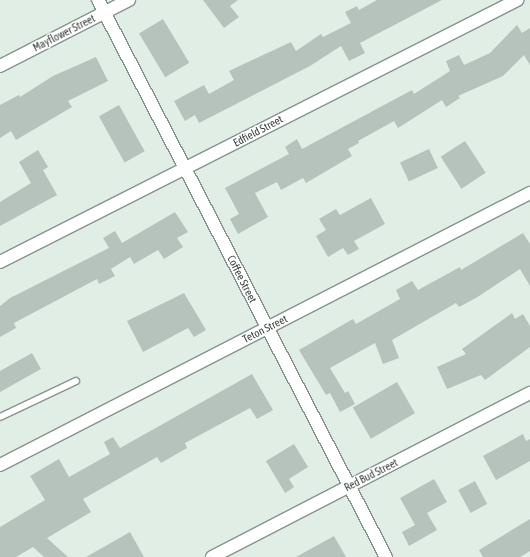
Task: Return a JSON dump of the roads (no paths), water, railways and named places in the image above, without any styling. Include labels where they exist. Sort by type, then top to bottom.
[{"type":"street","name":"Coffee Street","points":[[98,0],[351,486],[386,557]]},
{"type":"street","name":"Mayflower Street","points":[[0,66],[129,0]]},
{"type":"street","name":"Edfield Street","points":[[0,262],[88,215],[186,169],[517,0]]},
{"type":"street","name":"Teton Street","points":[[0,466],[530,193]]},
{"type":"street","name":"Red Bud Street","points":[[212,557],[530,393]]},
{"type":"lane","points":[[0,417],[76,380]]}]
